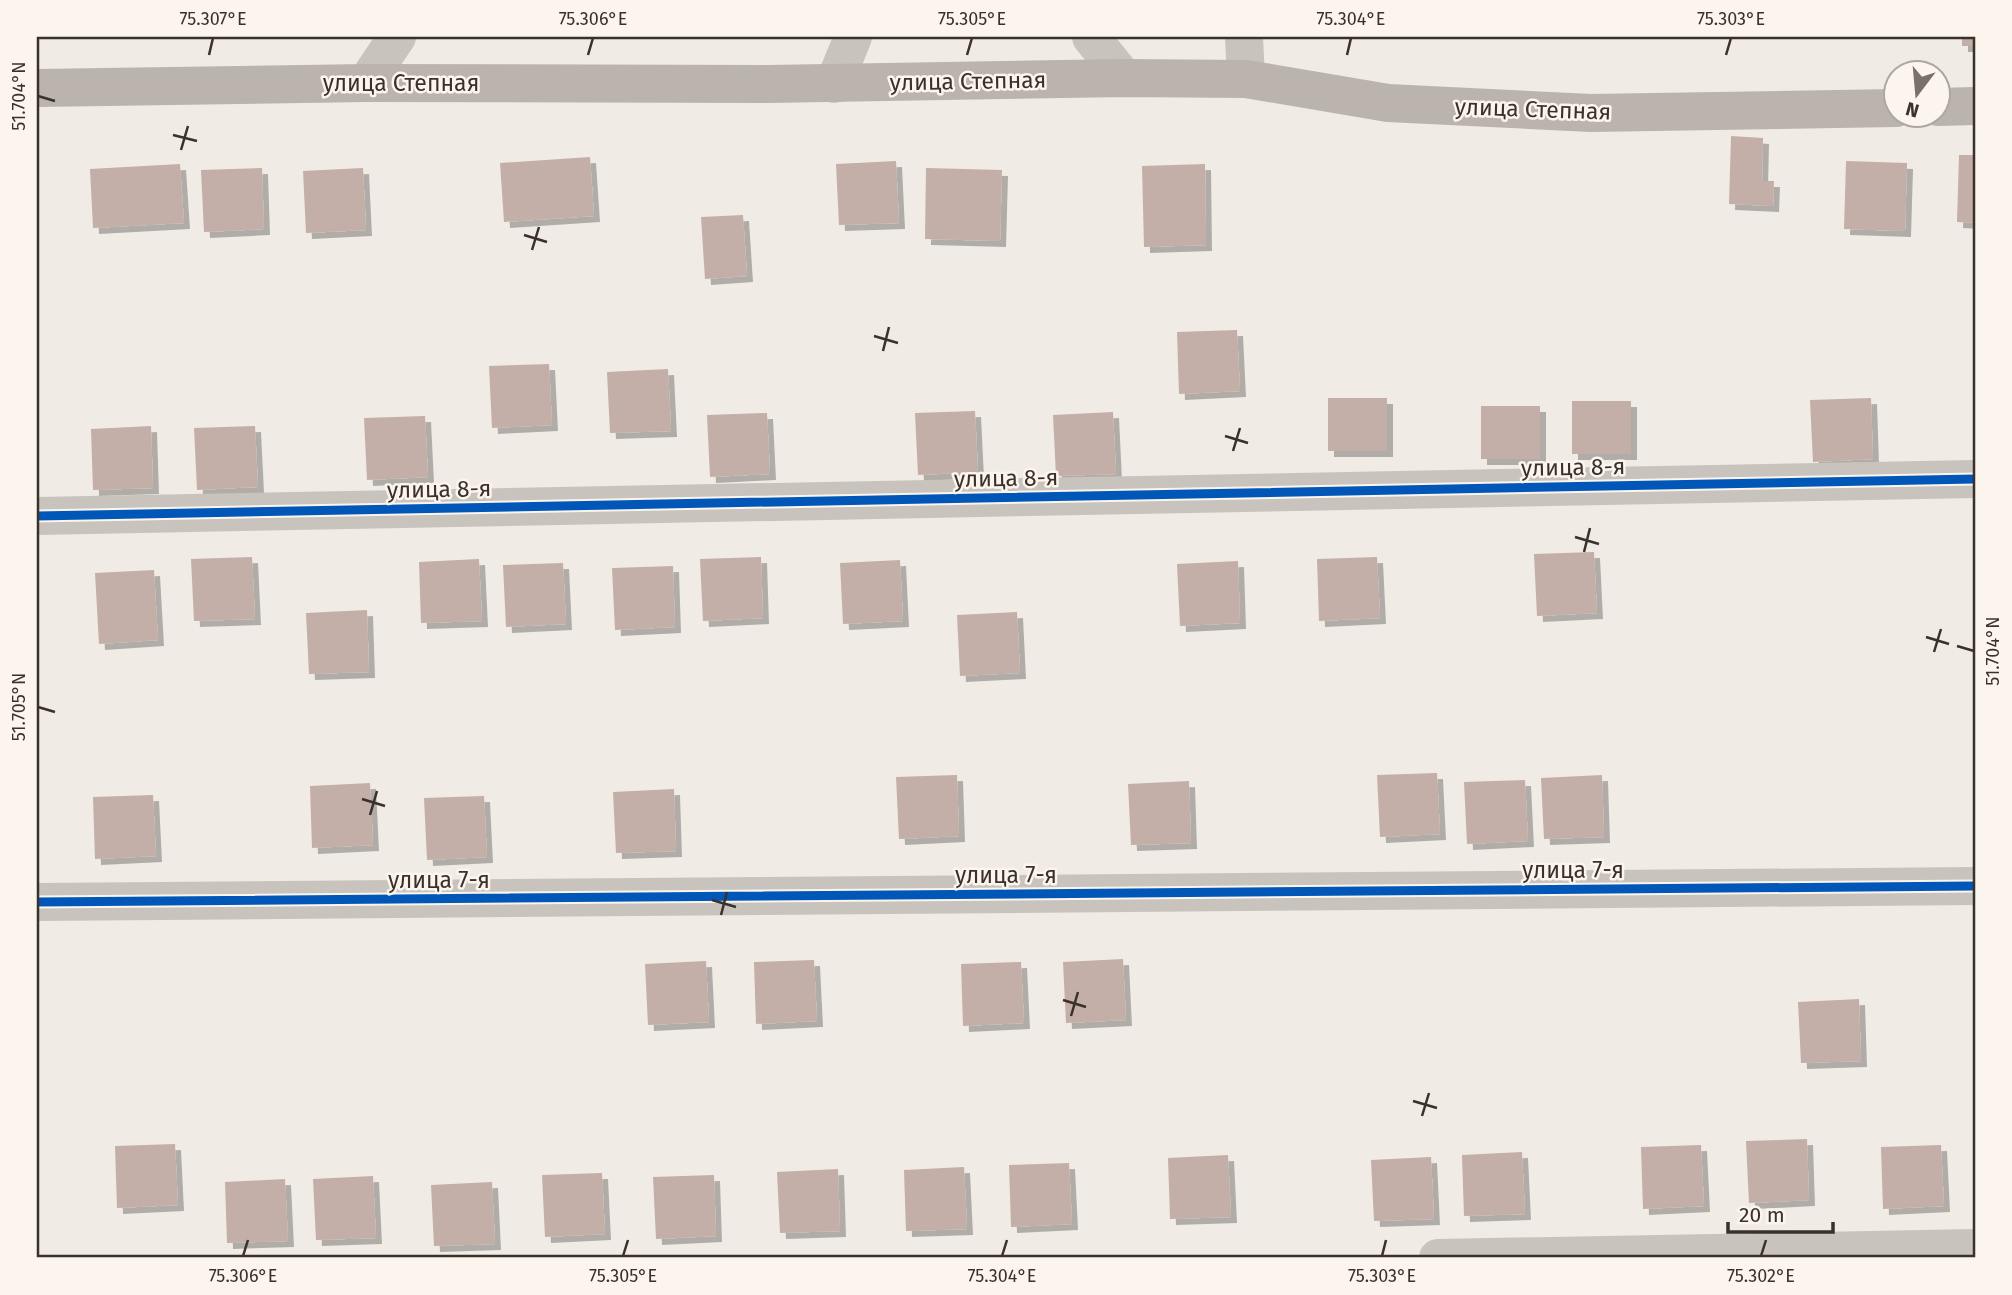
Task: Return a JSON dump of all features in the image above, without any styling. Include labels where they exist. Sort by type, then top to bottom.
[{"type":"street","points":[[366,83],[397,37]]},
{"type":"street","points":[[834,84],[853,37]]},
{"type":"street","points":[[1091,37],[1124,78]]},
{"type":"street","points":[[1244,37],[1247,79]]},
{"type":"street","name":"улица Степная","points":[[37,88],[366,83],[834,84],[1124,78],[1247,79],[1388,103],[1591,113],[1882,108]]},
{"type":"street","points":[[1952,107],[1975,106]]},
{"type":"street","name":"улица 8-я","points":[[37,516],[1975,479]]},
{"type":"street","name":"улица 7-я","points":[[37,902],[1975,886]]},
{"type":"street","points":[[1437,1258],[1975,1248]]},
{"type":"building","points":[[1962,37],[1975,37],[1975,46],[1962,46]]},
{"type":"building","points":[[1731,136],[1763,138],[1762,181],[1774,181],[1773,206],[1729,204]]},
{"type":"building","points":[[1959,155],[1975,155],[1975,223],[1957,222]]},
{"type":"building","points":[[590,157],[594,216],[504,222],[500,163]]},
{"type":"building","points":[[896,161],[899,223],[839,225],[836,164]]},
{"type":"building","points":[[1846,161],[1907,163],[1905,231],[1844,229]]},
{"type":"building","points":[[180,164],[184,223],[93,228],[90,169]]},
{"type":"building","points":[[1205,164],[1206,245],[1144,247],[1142,166]]},
{"type":"building","points":[[262,168],[264,229],[204,232],[201,170]]},
{"type":"building","points":[[363,168],[366,230],[306,233],[303,171]]},
{"type":"building","points":[[926,168],[1002,170],[1000,241],[925,239]]},
{"type":"building","points":[[743,215],[747,276],[705,279],[701,217]]},
{"type":"building","points":[[1237,330],[1240,391],[1179,394],[1177,332]]},
{"type":"building","points":[[549,364],[552,425],[492,428],[489,366]]},
{"type":"building","points":[[668,369],[671,431],[610,433],[607,372]]},
{"type":"building","points":[[1328,398],[1387,398],[1387,451],[1328,451]]},
{"type":"building","points":[[1871,398],[1873,459],[1813,462],[1810,400]]},
{"type":"building","points":[[1572,401],[1631,401],[1631,454],[1572,454]]},
{"type":"building","points":[[1481,406],[1540,406],[1540,459],[1481,459]]},
{"type":"building","points":[[975,411],[978,472],[918,475],[915,413]]},
{"type":"building","points":[[1113,412],[1116,474],[1056,476],[1053,415]]},
{"type":"building","points":[[767,413],[770,474],[710,477],[707,415]]},
{"type":"building","points":[[425,416],[428,477],[367,480],[364,418]]},
{"type":"building","points":[[151,426],[153,488],[93,490],[91,429]]},
{"type":"building","points":[[255,426],[258,487],[197,490],[194,428]]},
{"type":"building","points":[[1594,552],[1597,613],[1537,616],[1534,554]]},
{"type":"building","points":[[252,557],[255,619],[194,621],[191,559]]},
{"type":"building","points":[[761,557],[763,618],[703,621],[700,559]]},
{"type":"building","points":[[1377,557],[1380,618],[1319,621],[1317,559]]},
{"type":"building","points":[[479,559],[482,621],[421,623],[419,562]]},
{"type":"building","points":[[900,560],[903,621],[843,624],[840,563]]},
{"type":"building","points":[[1238,561],[1240,623],[1180,626],[1177,564]]},
{"type":"building","points":[[563,563],[566,624],[506,627],[503,565]]},
{"type":"building","points":[[673,566],[675,627],[615,630],[612,568]]},
{"type":"building","points":[[154,570],[158,640],[99,644],[95,573]]},
{"type":"building","points":[[367,610],[369,672],[309,674],[306,613]]},
{"type":"building","points":[[1017,612],[1020,673],[960,676],[957,615]]},
{"type":"building","points":[[1437,773],[1440,834],[1380,837],[1377,775]]},
{"type":"building","points":[[957,775],[959,836],[899,839],[896,777]]},
{"type":"building","points":[[1602,775],[1604,837],[1544,839],[1541,778]]},
{"type":"building","points":[[1525,780],[1528,841],[1467,844],[1464,782]]},
{"type":"building","points":[[1189,781],[1191,843],[1131,845],[1128,784]]},
{"type":"building","points":[[370,783],[373,845],[312,848],[310,786]]},
{"type":"building","points":[[674,789],[676,851],[616,853],[613,792]]},
{"type":"building","points":[[153,795],[156,856],[95,859],[93,797]]},
{"type":"building","points":[[484,796],[487,857],[427,860],[424,798]]},
{"type":"building","points":[[1123,959],[1126,1020],[1066,1023],[1063,962]]},
{"type":"building","points":[[814,960],[817,1021],[756,1024],[754,962]]},
{"type":"building","points":[[706,961],[709,1022],[648,1025],[645,964]]},
{"type":"building","points":[[1021,962],[1024,1023],[963,1026],[961,964]]},
{"type":"building","points":[[1859,999],[1861,1061],[1801,1063],[1798,1002]]},
{"type":"building","points":[[1807,1139],[1809,1200],[1749,1203],[1746,1141]]},
{"type":"building","points":[[175,1144],[178,1205],[117,1208],[115,1146]]},
{"type":"building","points":[[1701,1145],[1704,1206],[1643,1209],[1641,1147]]},
{"type":"building","points":[[1941,1145],[1944,1206],[1883,1209],[1881,1147]]},
{"type":"building","points":[[1522,1152],[1525,1214],[1464,1216],[1462,1155]]},
{"type":"building","points":[[1228,1155],[1231,1217],[1170,1219],[1168,1158]]},
{"type":"building","points":[[1431,1157],[1434,1219],[1374,1221],[1371,1160]]},
{"type":"building","points":[[1069,1163],[1072,1224],[1011,1227],[1009,1165]]},
{"type":"building","points":[[964,1167],[967,1229],[906,1231],[904,1170]]},
{"type":"building","points":[[838,1169],[840,1231],[780,1233],[777,1172]]},
{"type":"building","points":[[602,1173],[605,1234],[545,1237],[542,1175]]},
{"type":"building","points":[[714,1175],[716,1236],[656,1239],[653,1177]]},
{"type":"building","points":[[373,1176],[376,1238],[316,1240],[313,1179]]},
{"type":"building","points":[[285,1179],[288,1241],[227,1243],[225,1182]]},
{"type":"building","points":[[492,1182],[495,1244],[434,1246],[431,1185]]},
{"type":"cycle path","points":[[37,516],[1975,479]]},
{"type":"cycle path","points":[[37,902],[1975,886]]}]
